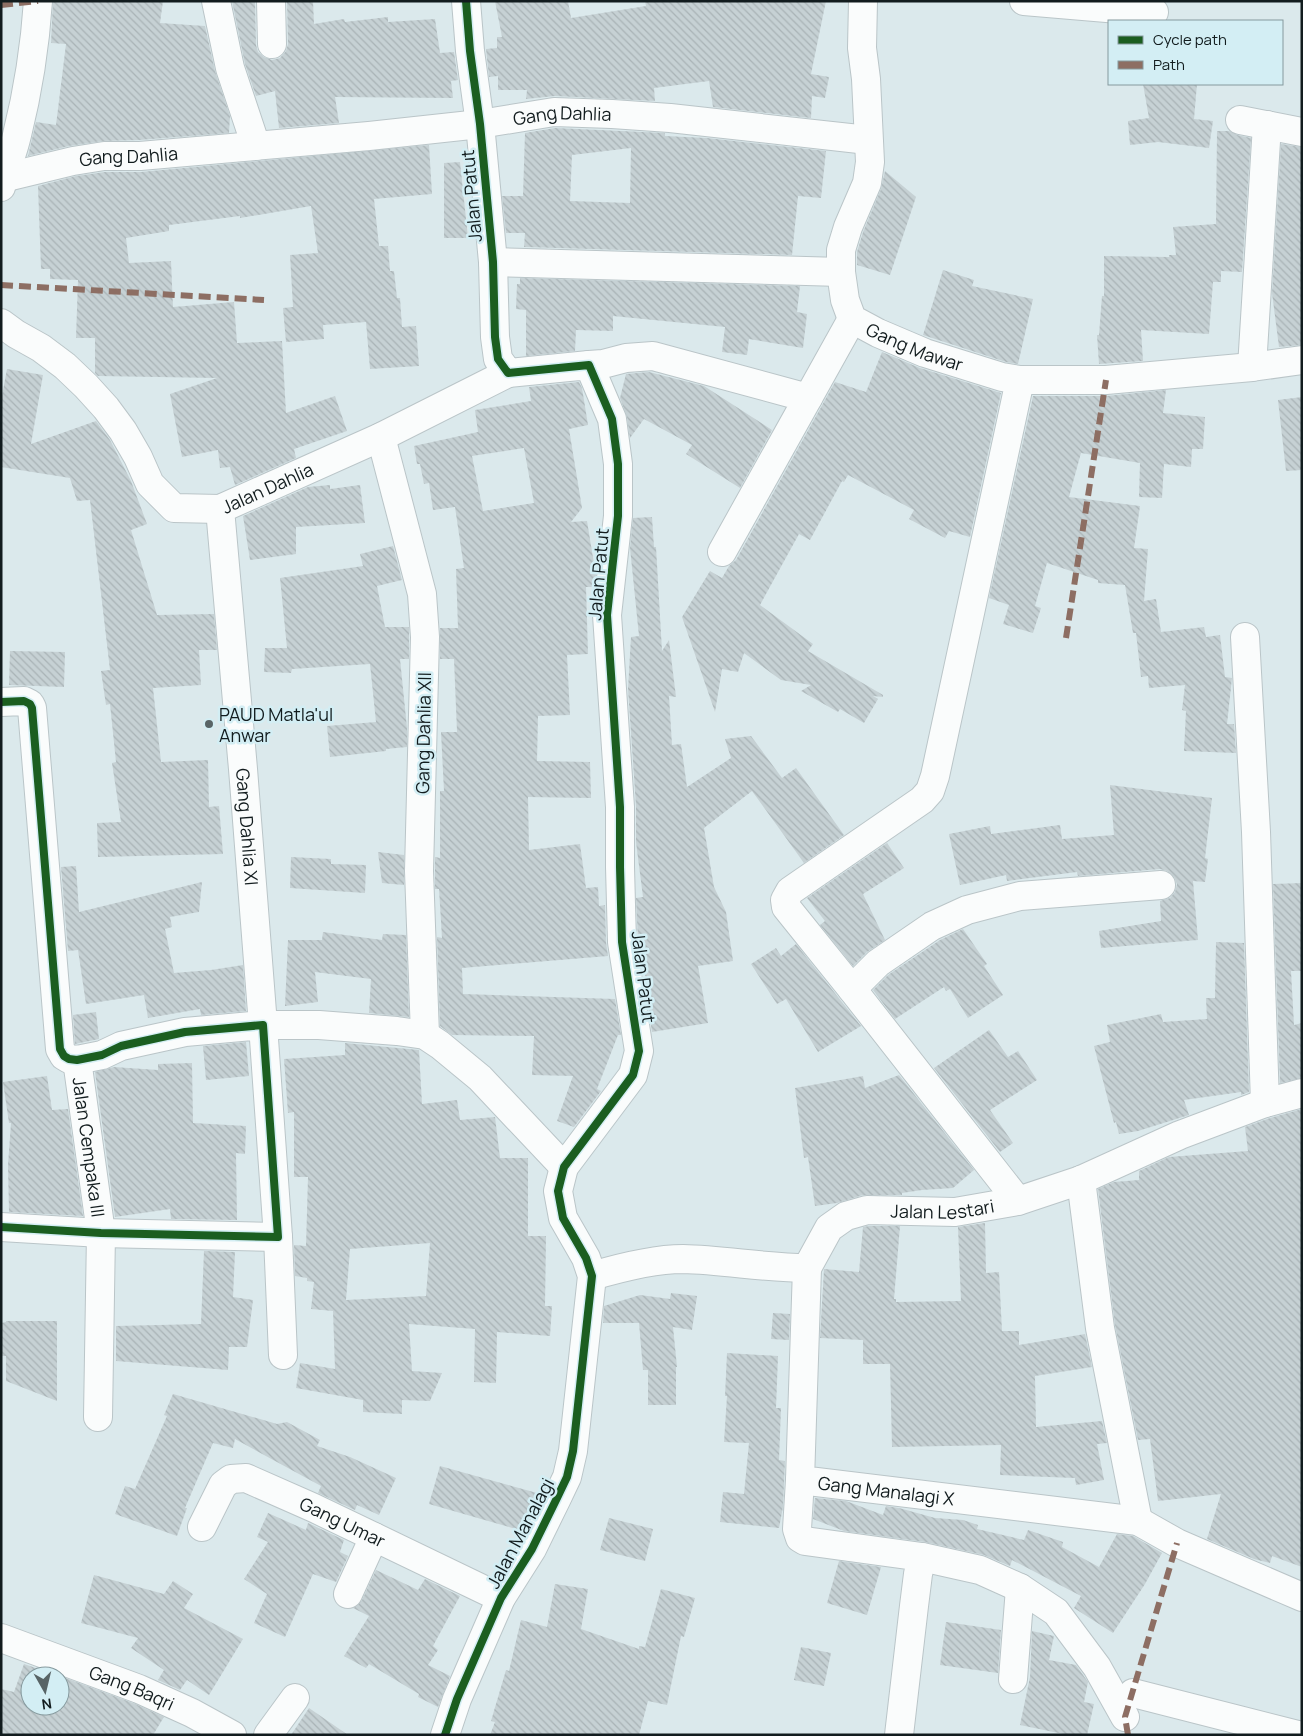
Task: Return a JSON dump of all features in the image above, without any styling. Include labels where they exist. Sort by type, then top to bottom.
[{"type":"street","points":[[2,182],[17,136],[30,72],[38,1]]},
{"type":"street","points":[[216,1],[230,68],[256,146]]},
{"type":"street","points":[[271,1],[272,44]]},
{"type":"street","name":"Jalan Patut","points":[[466,1],[493,262],[495,337],[498,359],[508,374]]},
{"type":"street","name":"Gang Mawar","points":[[863,1],[862,48],[866,79],[870,162],[866,183],[841,250],[841,272],[845,300],[852,319],[925,354],[1002,377],[1020,380],[1106,380],[1252,367],[1302,360]]},
{"type":"street","points":[[1024,1],[1154,12]]},
{"type":"street","name":"Gang Dahlia","points":[[2,182],[73,161],[104,156],[140,156],[370,136],[480,124],[554,112],[670,118],[868,140]]},
{"type":"street","points":[[1240,120],[1302,132]]},
{"type":"street","points":[[1252,367],[1267,125]]},
{"type":"street","points":[[493,262],[841,272]]},
{"type":"street","points":[[722,552],[852,319]]},
{"type":"street","name":"Jalan Dahlia","points":[[1,324],[41,348],[65,366],[86,386],[106,408],[123,432],[138,457],[150,484],[174,508],[220,509],[381,437],[508,374]]},
{"type":"street","points":[[508,374],[603,364],[626,358],[653,356],[808,398]]},
{"type":"street","name":"Jalan Patut","points":[[589,365],[612,419],[618,464],[618,516],[607,615],[620,807],[622,942],[639,1051],[633,1075],[564,1166],[558,1191],[563,1218],[586,1258],[592,1276]]},
{"type":"street","points":[[1018,1201],[786,907],[786,900],[790,891],[922,800],[930,791],[936,776],[1020,380]]},
{"type":"street","name":"Gang Dahlia XII","points":[[381,437],[422,594],[425,628],[420,871],[425,1035]]},
{"type":"street","name":"Gang Dahlia XI","points":[[220,509],[264,1025],[278,1237],[282,1355]]},
{"type":"street","points":[[1245,637],[1256,832],[1265,1103]]},
{"type":"street","points":[[1,702],[24,702],[30,704],[32,708],[60,1049],[64,1056],[77,1060],[102,1055],[120,1046],[185,1032],[264,1025],[319,1025],[389,1030],[425,1035],[480,1078],[564,1166]]},
{"type":"street","points":[[852,989],[878,963],[932,926],[967,910],[1020,896],[1161,885]]},
{"type":"street","name":"Jalan Cempaka III","points":[[77,1060],[101,1232],[98,1417]]},
{"type":"street","name":"Jalan Lestari","points":[[807,1268],[829,1228],[846,1216],[867,1210],[955,1212],[1018,1201],[1081,1180],[1180,1135],[1265,1103],[1302,1093]]},
{"type":"street","points":[[1081,1180],[1100,1328],[1138,1521]]},
{"type":"street","points":[[1,1227],[278,1237]]},
{"type":"street","points":[[592,1276],[637,1265],[681,1259],[782,1268],[807,1268]]},
{"type":"street","name":"Gang Manalagi X","points":[[807,1268],[800,1480],[1138,1521],[1177,1543],[1302,1597]]},
{"type":"street","name":"Jalan Manalagi","points":[[445,1735],[457,1698],[502,1598],[532,1549],[566,1477],[574,1451],[592,1276]]},
{"type":"street","name":"Gang Umar","points":[[202,1527],[223,1485],[231,1479],[246,1478],[502,1598]]},
{"type":"street","points":[[800,1480],[797,1529],[800,1538],[806,1541],[922,1557],[980,1570],[1020,1588],[1056,1612],[1097,1667],[1129,1705],[1298,1735]]},
{"type":"street","points":[[348,1594],[374,1537]]},
{"type":"street","points":[[900,1735],[914,1606],[922,1557]]},
{"type":"street","points":[[1013,1679],[1020,1588]]},
{"type":"street","name":"Gang Baqri","points":[[1,1638],[139,1689],[192,1713],[232,1735]]},
{"type":"street","points":[[268,1735],[295,1698]]},
{"type":"building","points":[[53,1],[163,1],[160,23],[205,26],[215,71],[230,116],[229,133],[102,141],[69,146],[28,156],[36,122],[56,125],[66,44],[51,43]]},
{"type":"building","points":[[232,1],[255,1],[256,45],[258,52],[272,60],[280,58],[286,51],[288,44],[287,1],[313,1],[314,24],[344,19],[345,22],[388,17],[388,22],[435,19],[440,53],[454,52],[458,80],[451,81],[453,98],[335,97],[339,123],[279,128],[275,91],[256,96],[245,64]]},
{"type":"building","points":[[495,1],[568,1],[571,18],[646,6],[645,1],[826,1],[811,74],[829,77],[825,98],[812,96],[811,118],[713,107],[709,81],[654,88],[655,101],[555,96],[526,99],[527,90],[498,90],[498,76],[489,77],[486,49],[497,48],[497,37],[502,37]]},
{"type":"building","points":[[1143,85],[1197,85],[1194,119],[1213,121],[1209,148],[1158,142],[1130,145],[1128,121],[1149,118]]},
{"type":"building","points":[[555,128],[665,133],[665,136],[707,138],[826,151],[821,198],[798,196],[792,255],[524,247],[525,233],[506,233],[502,196],[523,196],[525,133]],"holes":[[[631,148],[630,203],[570,201],[572,155]]]},
{"type":"building","points":[[1217,131],[1229,131],[1251,138],[1242,272],[1221,271],[1221,282],[1213,282],[1209,334],[1141,330],[1143,361],[1099,364],[1097,335],[1099,335],[1102,296],[1104,296],[1104,256],[1169,257],[1169,255],[1176,255],[1173,227],[1216,224]]},
{"type":"building","points":[[1281,144],[1301,147],[1302,345],[1279,347],[1272,293]]},
{"type":"building","points":[[429,145],[432,194],[374,199],[379,246],[388,246],[390,271],[394,271],[397,298],[400,298],[402,327],[416,326],[419,366],[370,369],[366,322],[323,325],[324,339],[286,342],[283,308],[293,307],[290,255],[318,253],[311,206],[240,218],[240,216],[169,225],[169,231],[126,238],[129,263],[171,261],[173,307],[234,302],[237,343],[282,341],[286,413],[335,396],[347,431],[294,449],[296,458],[235,485],[230,467],[220,468],[218,450],[182,457],[170,394],[217,378],[98,376],[95,373],[95,338],[76,338],[78,280],[50,279],[50,269],[41,269],[38,186],[76,176],[105,172],[141,172]]},
{"type":"building","points":[[460,162],[468,238],[444,238],[444,163]]},
{"type":"building","points":[[885,171],[916,197],[890,275],[857,265],[857,252],[863,232],[881,189]]},
{"type":"building","points":[[943,270],[974,280],[972,286],[1033,299],[1018,364],[1006,362],[923,335]]},
{"type":"building","points":[[520,278],[800,286],[797,312],[807,314],[803,348],[749,339],[747,355],[722,352],[725,327],[613,316],[613,331],[576,330],[575,351],[526,356],[526,310],[516,309],[517,284],[520,284]]},
{"type":"building","points":[[882,352],[920,368],[1001,393],[970,537],[949,531],[945,538],[909,519],[914,510],[848,475],[844,482],[842,481],[810,540],[799,534],[760,605],[813,644],[808,651],[883,695],[883,697],[873,696],[878,699],[864,723],[840,709],[838,712],[801,691],[811,685],[781,680],[744,653],[738,672],[722,669],[715,712],[682,617],[710,571],[722,578],[729,566],[736,560],[835,382],[866,392]]},
{"type":"building","points":[[7,369],[43,375],[31,444],[96,421],[110,440],[131,481],[147,524],[131,530],[157,615],[214,614],[217,650],[199,650],[201,685],[153,688],[161,762],[208,760],[209,807],[219,806],[223,854],[98,857],[97,823],[121,822],[112,763],[116,762],[110,704],[106,705],[101,671],[110,670],[90,500],[77,501],[70,478],[1,467],[1,401]]},
{"type":"building","points":[[649,372],[704,386],[772,430],[740,488],[686,454],[692,445],[644,419],[630,438],[627,417],[620,398],[626,374]]},
{"type":"building","points":[[579,382],[582,388],[588,425],[569,429],[582,508],[571,522],[587,521],[596,576],[594,587],[586,587],[588,654],[567,655],[570,715],[538,716],[537,761],[590,762],[591,798],[528,797],[529,850],[580,844],[586,888],[598,887],[599,906],[605,905],[608,956],[462,968],[463,994],[615,999],[621,1035],[618,1035],[597,1089],[601,1091],[574,1127],[557,1121],[573,1076],[532,1075],[534,1036],[452,1035],[440,1026],[437,937],[442,938],[439,889],[435,889],[435,857],[440,858],[440,791],[444,791],[441,732],[457,732],[454,659],[440,659],[440,628],[458,628],[456,569],[464,568],[455,507],[433,510],[429,483],[424,484],[420,464],[417,464],[414,446],[478,432],[475,410],[531,401],[529,387]],"holes":[[[524,448],[534,503],[483,511],[472,456]]]},
{"type":"building","points":[[1166,390],[1163,413],[1205,417],[1203,449],[1192,449],[1191,467],[1164,464],[1162,498],[1139,497],[1140,463],[1081,453],[1069,497],[1140,506],[1134,548],[1148,549],[1144,601],[1156,599],[1161,632],[1204,627],[1206,637],[1220,635],[1225,677],[1232,678],[1227,724],[1234,724],[1236,753],[1184,751],[1186,711],[1182,710],[1185,685],[1149,688],[1148,676],[1141,677],[1136,633],[1133,633],[1125,585],[1098,583],[1098,580],[1047,563],[1035,606],[1041,608],[1033,633],[1003,624],[1009,605],[989,598],[1033,396],[1106,396]]},
{"type":"building","points":[[1302,397],[1302,470],[1286,471],[1278,400]]},
{"type":"building","points":[[330,485],[330,489],[360,485],[365,523],[296,527],[296,554],[250,560],[243,516],[308,487]]},
{"type":"building","points":[[652,517],[654,547],[656,547],[662,651],[669,640],[676,697],[669,696],[672,745],[681,744],[687,787],[731,758],[725,739],[751,736],[782,778],[796,768],[844,835],[804,863],[752,791],[704,828],[714,887],[726,912],[733,961],[698,966],[708,1023],[652,1032],[642,954],[640,954],[638,941],[636,898],[643,897],[636,842],[636,806],[628,689],[631,637],[639,636],[630,548],[633,518]]},
{"type":"building","points":[[393,546],[402,580],[377,586],[385,627],[409,627],[409,659],[400,659],[407,728],[407,747],[330,757],[327,726],[376,722],[370,664],[292,669],[291,673],[264,672],[265,648],[287,648],[280,578],[363,566],[360,554]]},
{"type":"building","points":[[10,651],[65,652],[64,687],[9,685]]},
{"type":"building","points":[[1110,785],[1212,798],[1205,858],[1208,859],[1205,882],[1193,881],[1198,940],[1101,948],[1099,931],[1161,921],[1160,901],[1170,898],[1175,892],[1177,884],[1174,877],[1167,871],[1160,869],[1078,876],[1077,872],[1007,881],[1006,875],[960,885],[949,834],[990,826],[991,834],[1060,825],[1062,839],[1114,835]]},
{"type":"building","points":[[887,843],[904,868],[863,894],[885,940],[867,952],[853,966],[820,925],[825,921],[807,898]]},
{"type":"building","points":[[378,852],[404,855],[404,885],[382,883]]},
{"type":"building","points":[[291,857],[331,859],[331,864],[366,865],[365,893],[290,888]]},
{"type":"building","points":[[76,866],[79,912],[202,882],[199,912],[170,917],[172,927],[165,929],[174,973],[243,965],[246,1011],[201,1015],[200,1009],[148,1018],[144,995],[86,1004],[78,950],[68,951],[61,867]]},
{"type":"building","points":[[1302,883],[1302,971],[1291,971],[1294,1025],[1302,1023],[1302,1078],[1280,1083],[1273,884]]},
{"type":"building","points":[[963,929],[987,964],[984,966],[1003,995],[968,1018],[950,989],[946,991],[944,987],[895,1019],[873,990],[888,975],[940,940]]},
{"type":"building","points":[[323,932],[382,940],[383,934],[406,935],[409,1017],[369,1013],[371,979],[315,972],[318,1002],[285,1006],[288,940],[322,940]]},
{"type":"building","points":[[1216,942],[1244,943],[1249,1092],[1241,1095],[1241,1092],[1184,1100],[1189,1115],[1138,1131],[1119,1134],[1116,1122],[1114,1123],[1094,1046],[1110,1042],[1107,1025],[1161,1014],[1163,1022],[1207,1019],[1206,998],[1215,998]]},
{"type":"building","points":[[796,944],[861,1026],[818,1052],[786,999],[777,1004],[751,964],[776,948],[781,956]]},
{"type":"building","points":[[96,1012],[99,1039],[75,1044],[73,1015]]},
{"type":"building","points":[[989,1030],[1008,1057],[1018,1051],[1037,1080],[990,1110],[1013,1143],[1000,1152],[934,1068]]},
{"type":"building","points":[[246,1042],[249,1076],[206,1080],[203,1046]]},
{"type":"building","points":[[345,1043],[419,1050],[422,1104],[457,1100],[460,1120],[495,1117],[500,1158],[528,1158],[528,1236],[546,1236],[545,1306],[552,1306],[550,1336],[497,1332],[496,1383],[474,1382],[475,1329],[409,1324],[412,1371],[442,1373],[430,1401],[402,1400],[402,1414],[363,1412],[363,1400],[296,1388],[300,1363],[335,1369],[333,1311],[311,1309],[314,1282],[307,1281],[307,1278],[295,1276],[294,1245],[306,1246],[308,1177],[294,1177],[294,1112],[288,1113],[284,1059],[345,1055]],"holes":[[[430,1243],[426,1296],[346,1300],[350,1249]]]},
{"type":"building","points":[[192,1063],[193,1123],[246,1126],[245,1154],[236,1153],[237,1220],[171,1219],[170,1209],[115,1217],[95,1072],[114,1067],[158,1070],[158,1064]]},
{"type":"building","points":[[899,1075],[974,1170],[953,1188],[922,1190],[902,1193],[902,1195],[863,1195],[837,1203],[815,1206],[808,1157],[804,1158],[795,1088],[863,1076],[865,1088]]},
{"type":"building","points":[[47,1076],[52,1110],[68,1109],[83,1216],[9,1212],[8,1165],[11,1123],[9,1123],[3,1082]]},
{"type":"building","points":[[1302,1109],[1302,1567],[1272,1556],[1270,1563],[1254,1559],[1207,1539],[1221,1494],[1158,1501],[1150,1439],[1138,1440],[1115,1325],[1098,1189],[1114,1182],[1139,1180],[1139,1171],[1169,1157],[1248,1151],[1245,1127]]},
{"type":"building","points":[[985,1223],[986,1273],[999,1272],[1002,1331],[1019,1331],[1019,1345],[1085,1334],[1092,1367],[1035,1376],[1036,1427],[1102,1421],[1107,1443],[1097,1444],[1104,1480],[1076,1485],[1075,1478],[1000,1475],[1001,1445],[892,1447],[890,1364],[863,1364],[863,1340],[820,1338],[824,1269],[859,1272],[863,1227],[900,1226],[894,1299],[896,1299],[896,1302],[961,1301],[958,1227]]},
{"type":"building","points":[[204,1251],[235,1252],[233,1297],[253,1300],[247,1347],[229,1347],[228,1370],[116,1361],[116,1326],[201,1324]]},
{"type":"building","points":[[671,1293],[697,1296],[692,1330],[673,1327],[677,1367],[676,1405],[648,1405],[648,1370],[643,1370],[639,1323],[603,1323],[604,1306],[640,1295],[670,1299]]},
{"type":"building","points":[[773,1313],[790,1314],[789,1340],[771,1339]]},
{"type":"building","points":[[6,1321],[57,1321],[57,1401],[6,1381],[6,1356],[1,1356],[1,1323]]},
{"type":"building","points":[[727,1353],[778,1356],[776,1408],[781,1408],[779,1460],[785,1461],[783,1507],[779,1528],[720,1522],[723,1492],[744,1494],[749,1443],[724,1442]]},
{"type":"building","points":[[173,1394],[277,1424],[287,1422],[320,1440],[317,1446],[350,1457],[396,1478],[379,1515],[357,1505],[355,1510],[318,1493],[321,1486],[235,1439],[233,1448],[213,1443],[185,1508],[187,1508],[177,1536],[115,1514],[125,1486],[135,1489],[167,1416],[164,1415]]},
{"type":"building","points":[[440,1466],[537,1493],[529,1521],[523,1531],[429,1504]]},
{"type":"building","points":[[815,1498],[846,1501],[883,1515],[886,1506],[935,1518],[963,1520],[978,1525],[977,1529],[1024,1540],[1028,1530],[1063,1542],[1062,1547],[1099,1567],[1117,1534],[1133,1536],[1162,1553],[1145,1584],[1113,1633],[1074,1608],[1081,1596],[1012,1560],[1010,1566],[984,1555],[925,1542],[844,1531],[813,1519]]},
{"type":"building","points":[[268,1513],[306,1530],[308,1523],[344,1540],[340,1552],[348,1556],[336,1582],[313,1574],[285,1637],[254,1623],[267,1594],[244,1579],[268,1542],[257,1537]]},
{"type":"building","points":[[609,1518],[653,1529],[645,1561],[600,1550]]},
{"type":"building","points":[[839,1561],[881,1567],[867,1615],[827,1603]]},
{"type":"building","points":[[376,1570],[418,1590],[425,1579],[460,1596],[433,1646],[438,1650],[428,1665],[450,1676],[438,1707],[418,1697],[419,1694],[369,1664],[366,1668],[344,1656],[369,1616],[353,1608],[362,1600]]},
{"type":"building","points":[[94,1575],[164,1594],[173,1581],[193,1594],[184,1608],[243,1639],[209,1695],[187,1680],[180,1690],[158,1680],[164,1670],[131,1648],[138,1638],[81,1623]]},
{"type":"building","points":[[555,1584],[588,1589],[581,1629],[639,1649],[639,1646],[645,1647],[661,1589],[695,1598],[684,1637],[681,1636],[667,1705],[648,1701],[639,1735],[490,1735],[495,1722],[491,1721],[506,1670],[509,1671],[521,1620],[547,1627]]},
{"type":"building","points":[[946,1622],[1001,1630],[998,1673],[940,1665]]},
{"type":"building","points":[[1032,1631],[1054,1636],[1049,1660],[1076,1665],[1088,1682],[1084,1702],[1094,1704],[1087,1735],[1068,1735],[1020,1725],[1030,1677]]},
{"type":"building","points":[[801,1647],[831,1653],[824,1686],[794,1680]]},
{"type":"building","points":[[20,1675],[20,1716],[70,1716],[70,1680],[133,1703],[164,1717],[153,1735],[1,1735],[1,1689],[14,1692]]},
{"type":"building","points":[[309,1708],[348,1735],[291,1735]]},
{"type":"marked path","points":[[1,5],[38,1]]},
{"type":"marked path","points":[[1,285],[264,300]]},
{"type":"marked path","points":[[1066,638],[1106,380]]},
{"type":"marked path","points":[[1128,1735],[1125,1717],[1177,1543]]},
{"type":"cycle path","points":[[445,1735],[457,1699],[501,1598],[532,1549],[567,1477],[573,1451],[592,1276],[586,1258],[563,1218],[558,1191],[564,1167],[633,1075],[639,1051],[622,942],[620,807],[607,615],[618,516],[618,464],[612,419],[589,365],[508,373],[498,359],[495,337],[493,262],[466,1]]},
{"type":"cycle path","points":[[1,702],[24,701],[30,704],[32,708],[60,1049],[64,1056],[77,1060],[102,1055],[121,1046],[185,1032],[263,1025],[278,1237],[101,1233],[1,1227]]},
{"type":"place","name":"PAUD Matla'ul Anwar","points":[[209,724]]}]
